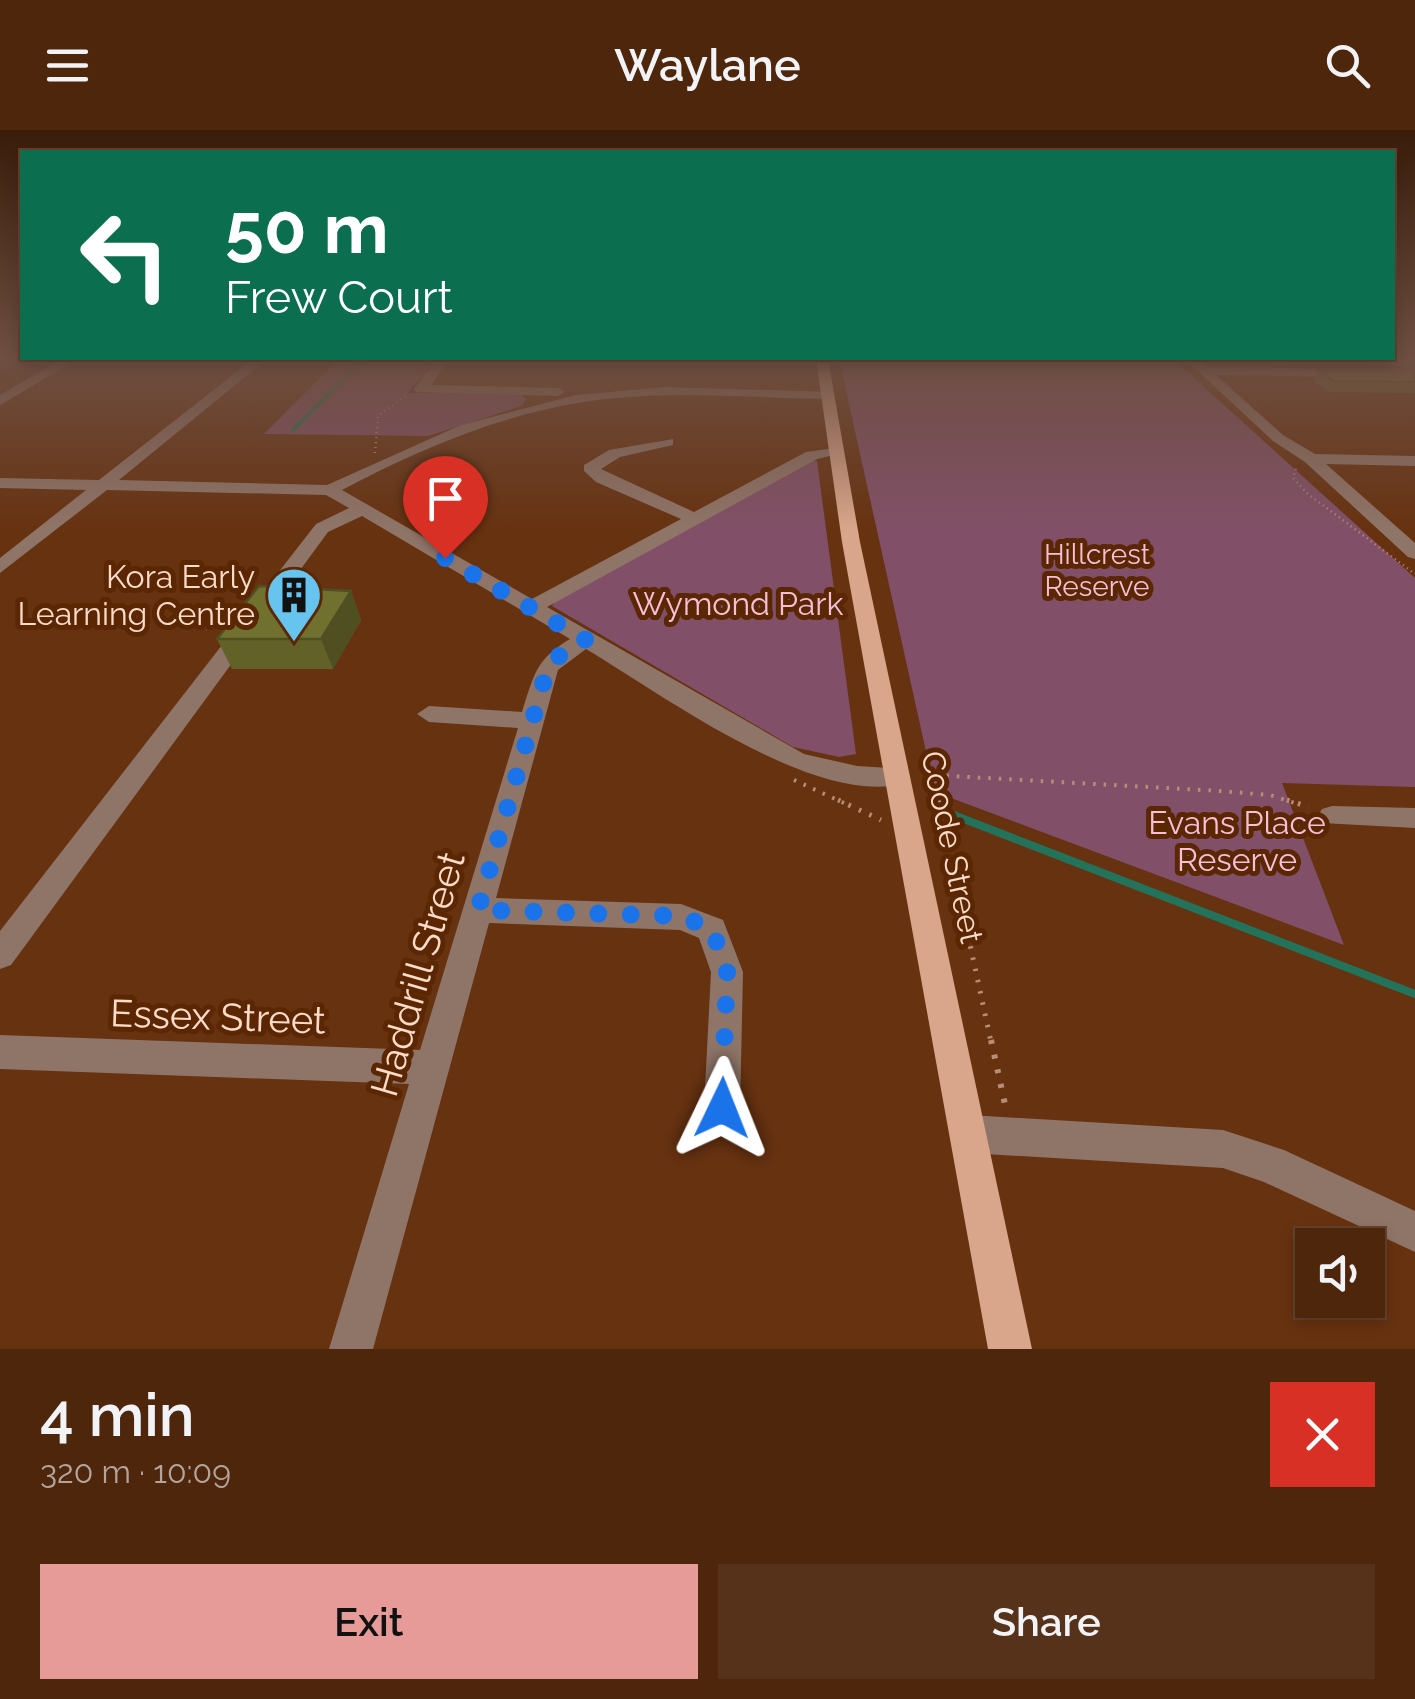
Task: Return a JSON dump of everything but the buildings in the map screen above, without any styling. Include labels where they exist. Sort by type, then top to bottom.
[{"type":"main road","name":"Coode Street","points":[[831,416],[896,776],[1010,1349]]},
{"type":"street","points":[[0,567],[190,416]]},
{"type":"street","points":[[0,483],[330,490],[380,464],[509,416]]},
{"type":"street","points":[[1254,416],[1278,438],[1311,459],[1415,553]]},
{"type":"street","points":[[668,442],[615,453],[590,468],[602,478],[693,518]]},
{"type":"street","points":[[530,608],[812,456],[836,450]]},
{"type":"street","points":[[1311,459],[1415,460]]},
{"type":"street","points":[[330,490],[797,762],[840,773],[896,776]]},
{"type":"street","points":[[0,955],[322,528],[362,509]]},
{"type":"street","name":"Haddrill Street","points":[[351,1349],[550,663],[586,640]]},
{"type":"street","points":[[429,714],[532,721]]},
{"type":"street","points":[[1332,816],[1415,818]]},
{"type":"street","points":[[478,910],[681,916],[712,929],[727,972],[722,1108]]},
{"type":"street","name":"Essex Street","points":[[0,1052],[432,1068]]},
{"type":"street","points":[[969,1134],[1184,1144],[1223,1150],[1270,1164],[1415,1232]]},
{"type":"path","points":[[378,416],[379,444],[372,462],[380,464]]},
{"type":"path","points":[[1002,1087],[940,821],[932,781],[937,774],[1270,796],[1332,816]]},
{"type":"green space","points":[[282,416],[491,416],[428,436],[264,434]]},
{"type":"green space","name":"Hillcrest Reserve","points":[[852,416],[1236,416],[1415,578],[1415,787],[1282,783],[1344,945],[935,792]]},
{"type":"green space","name":"Wymond Park","points":[[805,459],[817,461],[856,754],[839,757],[793,747],[552,606],[559,594]]},
{"type":"waterway","points":[[293,430],[307,416]]},
{"type":"waterway","points":[[951,814],[1415,994]]},
{"type":"place","name":"Kora Early Learning Centre","points":[[294,644]]},
{"type":"route","points":[[445,558],[586,640],[556,658],[547,670],[478,910],[681,916],[712,929],[727,972],[722,1108]]},
{"type":"park label","name":"Evans Place Reserve","points":[[1237,842]]}]
